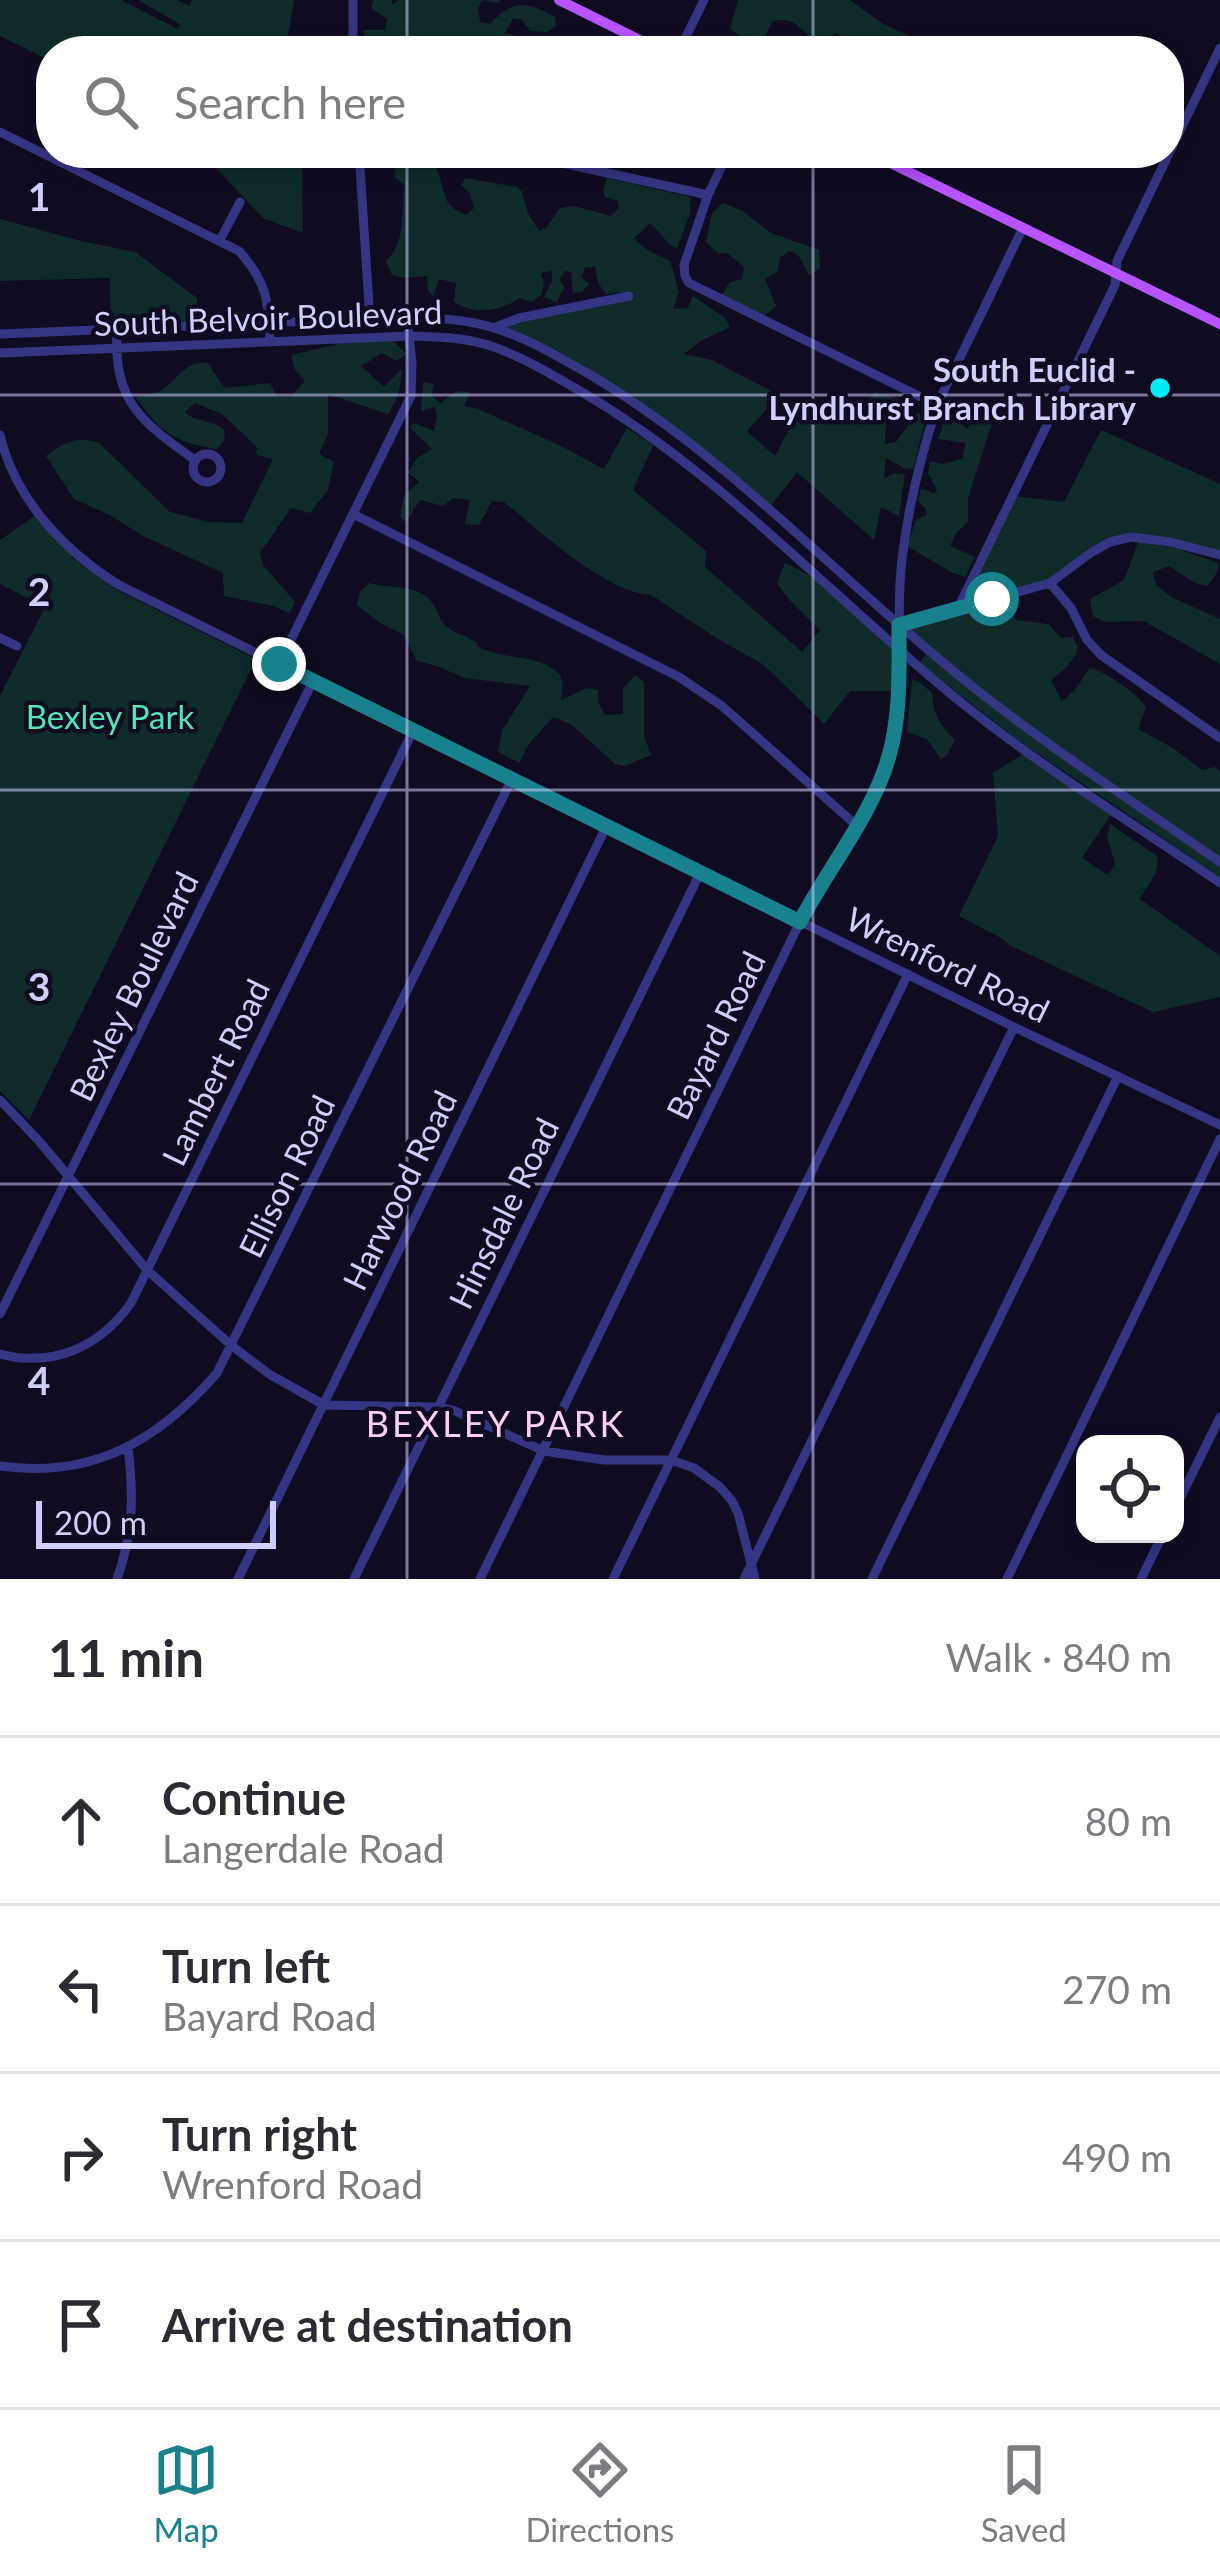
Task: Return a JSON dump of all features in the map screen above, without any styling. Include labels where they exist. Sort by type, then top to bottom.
[{"type":"main road","points":[[560,0],[632,36]]},
{"type":"main road","points":[[901,168],[1220,324]]},
{"type":"street","points":[[353,0],[353,36]]},
{"type":"street","points":[[686,36],[704,0]]},
{"type":"street","points":[[1184,122],[1220,48]]},
{"type":"street","points":[[0,132],[36,150]]},
{"type":"street","points":[[73,168],[239,251],[257,271],[268,300],[270,340]]},
{"type":"street","points":[[360,168],[371,337]]},
{"type":"street","points":[[585,168],[708,195]]},
{"type":"street","points":[[721,168],[684,265],[689,283],[937,406]]},
{"type":"street","points":[[958,608],[1115,285],[1117,261],[1162,168]]},
{"type":"street","points":[[220,240],[240,202]]},
{"type":"street","name":"Bayard Road","points":[[480,1579],[800,922],[874,795],[889,758],[895,729],[903,547],[937,406],[1023,228]]},
{"type":"street","points":[[487,344],[494,327],[519,318],[629,296]]},
{"type":"street","points":[[279,664],[411,395],[407,317]]},
{"type":"street","name":"South Belvoir Boulevard","points":[[0,334],[407,317],[494,327],[550,352],[624,395],[718,467],[899,625],[1038,737],[1220,862]]},
{"type":"street","points":[[117,330],[119,379],[135,410],[195,460]]},
{"type":"street","name":"South Belvoir Boulevard","points":[[0,353],[410,336],[487,344],[600,403],[686,462],[987,722],[1220,883]]},
{"type":"street","name":"Wrenford Road","points":[[0,435],[20,487],[69,549],[119,585],[1220,1125]]},
{"type":"street","points":[[353,514],[679,676],[722,706],[857,826]]},
{"type":"street","points":[[899,625],[1050,584],[1092,552],[1131,537],[1220,555]]},
{"type":"street","points":[[1050,584],[1101,656],[1220,737]]},
{"type":"street","points":[[0,638],[17,646]]},
{"type":"street","name":"Bexley Boulevard","points":[[0,1314],[314,681]]},
{"type":"street","name":"Lambert Road","points":[[0,1354],[20,1358],[63,1355],[88,1346],[123,1315],[414,729]]},
{"type":"street","name":"Ellison Road","points":[[0,1466],[70,1466],[128,1448],[189,1405],[217,1373],[512,779]]},
{"type":"street","name":"Harwood Road","points":[[238,1579],[607,825]]},
{"type":"street","name":"Hinsdale Road","points":[[354,1579],[700,871]]},
{"type":"street","points":[[613,1579],[908,974]]},
{"type":"street","points":[[744,1579],[1014,1027]]},
{"type":"street","points":[[872,1579],[1118,1076]]},
{"type":"street","points":[[0,1100],[147,1270],[232,1346],[290,1388],[324,1405],[438,1407],[544,1451],[581,1458],[671,1460],[706,1476],[732,1501],[755,1579]]},
{"type":"street","points":[[1007,1579],[1220,1139]]},
{"type":"street","points":[[1184,1491],[1220,1418]]},
{"type":"street","points":[[117,1579],[134,1503],[128,1448]]},
{"type":"street","points":[[1141,1579],[1159,1543]]},
{"type":"green space","points":[[0,0],[121,0],[178,29],[180,24],[138,0],[177,0],[189,6],[192,0],[294,0],[288,36],[36,36],[36,54],[0,36]]},
{"type":"green space","points":[[374,0],[393,4],[399,0],[483,0],[478,7],[480,22],[490,24],[520,5],[555,17],[556,26],[547,32],[530,31],[522,20],[513,18],[505,33],[516,36],[365,36],[363,30],[385,30],[387,19],[371,8]]},
{"type":"green space","points":[[738,0],[850,0],[883,24],[910,36],[808,36],[793,23],[780,20],[772,22],[766,36],[740,36],[730,29]]},
{"type":"green space","points":[[216,168],[302,168],[303,233],[263,218]]},
{"type":"green space","points":[[395,168],[436,168],[447,201],[466,215],[474,208],[461,185],[465,178],[517,187],[539,231],[560,208],[574,206],[611,216],[619,208],[617,201],[605,197],[607,178],[690,197],[690,213],[677,249],[650,223],[634,238],[670,261],[679,292],[673,309],[688,308],[693,296],[725,318],[730,327],[684,354],[712,360],[779,395],[747,431],[775,456],[802,405],[856,416],[875,392],[900,399],[886,423],[885,444],[896,442],[918,412],[926,418],[913,469],[886,458],[884,478],[905,474],[899,516],[881,507],[874,540],[797,472],[768,510],[624,395],[494,327],[627,295],[606,294],[595,267],[585,267],[582,278],[589,284],[582,292],[573,293],[571,272],[564,271],[557,302],[544,297],[552,271],[541,273],[542,294],[532,302],[520,298],[487,310],[454,302],[456,283],[439,279],[433,296],[427,276],[392,275],[386,261],[400,236],[404,185],[394,176]]},
{"type":"green space","points":[[723,203],[743,211],[771,233],[819,250],[820,268],[810,276],[798,255],[789,251],[780,258],[777,272],[765,279],[776,306],[764,317],[722,295],[730,282],[742,279],[744,267],[706,242],[712,213]]},
{"type":"green space","points":[[0,219],[135,252],[197,298],[198,326],[111,330],[110,278],[0,281]]},
{"type":"green space","points":[[393,340],[406,354],[397,361],[382,353],[361,366],[384,387],[402,369],[388,414],[328,394],[328,434],[319,454],[334,462],[328,490],[310,513],[291,508],[260,553],[263,565],[295,602],[290,613],[224,596],[223,573],[74,499],[46,456],[72,441],[93,441],[170,512],[209,522],[242,523],[273,459],[256,455],[257,447],[222,414],[195,403],[185,412],[224,430],[225,439],[217,449],[170,434],[136,398],[162,390],[200,363],[208,363],[224,388],[270,383],[277,397],[291,396],[305,381],[291,355],[343,343]]},
{"type":"green space","points":[[423,382],[434,384],[431,395],[440,403],[457,391],[470,392],[464,406],[604,469],[627,428],[653,445],[633,490],[706,551],[705,567],[802,652],[820,630],[777,583],[785,563],[816,580],[898,648],[897,691],[850,691],[824,724],[764,665],[651,595],[594,572],[504,502],[492,501],[479,525],[465,524],[470,500],[453,498],[443,506],[420,500],[406,522],[400,516],[404,496],[419,482],[408,472],[417,458],[432,449],[409,427],[414,423],[434,431],[437,417],[435,407],[421,411]]},
{"type":"green space","points":[[995,400],[997,407],[968,498],[968,521],[950,546],[975,557],[965,577],[907,546],[916,520],[927,515],[918,501],[921,488],[934,494],[937,490],[928,473],[930,461],[943,464],[962,459],[966,443],[938,439],[950,406],[958,410],[959,422],[967,429],[987,403]]},
{"type":"green space","points":[[1101,430],[1220,484],[1220,555],[1131,537],[1110,542],[1050,583],[1003,597],[1016,620],[1048,624],[1061,638],[1073,637],[1076,654],[1051,681],[1062,701],[1090,668],[1097,670],[1146,707],[1138,729],[1202,770],[1215,767],[1220,772],[1220,862],[1038,737],[899,625],[958,608],[1013,496],[1064,502]]},
{"type":"green space","name":"Bexley Park","points":[[39,513],[73,552],[71,557],[117,590],[256,659],[29,1120],[0,1091],[0,696],[45,607],[0,584],[0,540]]},
{"type":"green space","points":[[1138,542],[1219,563],[1207,586],[1169,566],[1153,572],[1156,585],[1173,598],[1220,619],[1220,664],[1144,621],[1105,622],[1093,616],[1090,599],[1124,580]]},
{"type":"green space","points":[[369,583],[424,595],[448,628],[481,648],[551,667],[562,679],[561,700],[586,688],[598,690],[605,715],[623,714],[623,689],[635,675],[644,682],[644,736],[651,755],[625,766],[615,764],[572,725],[553,717],[519,763],[498,752],[502,731],[530,686],[465,678],[417,661],[403,634],[357,605]]},
{"type":"green space","points":[[926,654],[1220,865],[1220,877],[1018,740],[922,665]]},
{"type":"green space","points":[[912,680],[932,693],[938,719],[955,740],[941,759],[927,739],[907,732]]},
{"type":"green space","points":[[1028,751],[1114,810],[1082,858],[1108,875],[1115,864],[1107,837],[1110,824],[1157,856],[1155,873],[1140,899],[1220,956],[1220,997],[1153,1012],[1009,945],[959,916],[998,836],[993,773]]},
{"type":"place","name":"South Euclid - Lyndhurst Branch Library","points":[[1160,388]]},
{"type":"district","name":"BEXLEY PARK","points":[[496,1423]]},
{"type":"route","points":[[279,664],[800,922],[874,795],[889,758],[895,729],[899,625],[992,599]]}]
